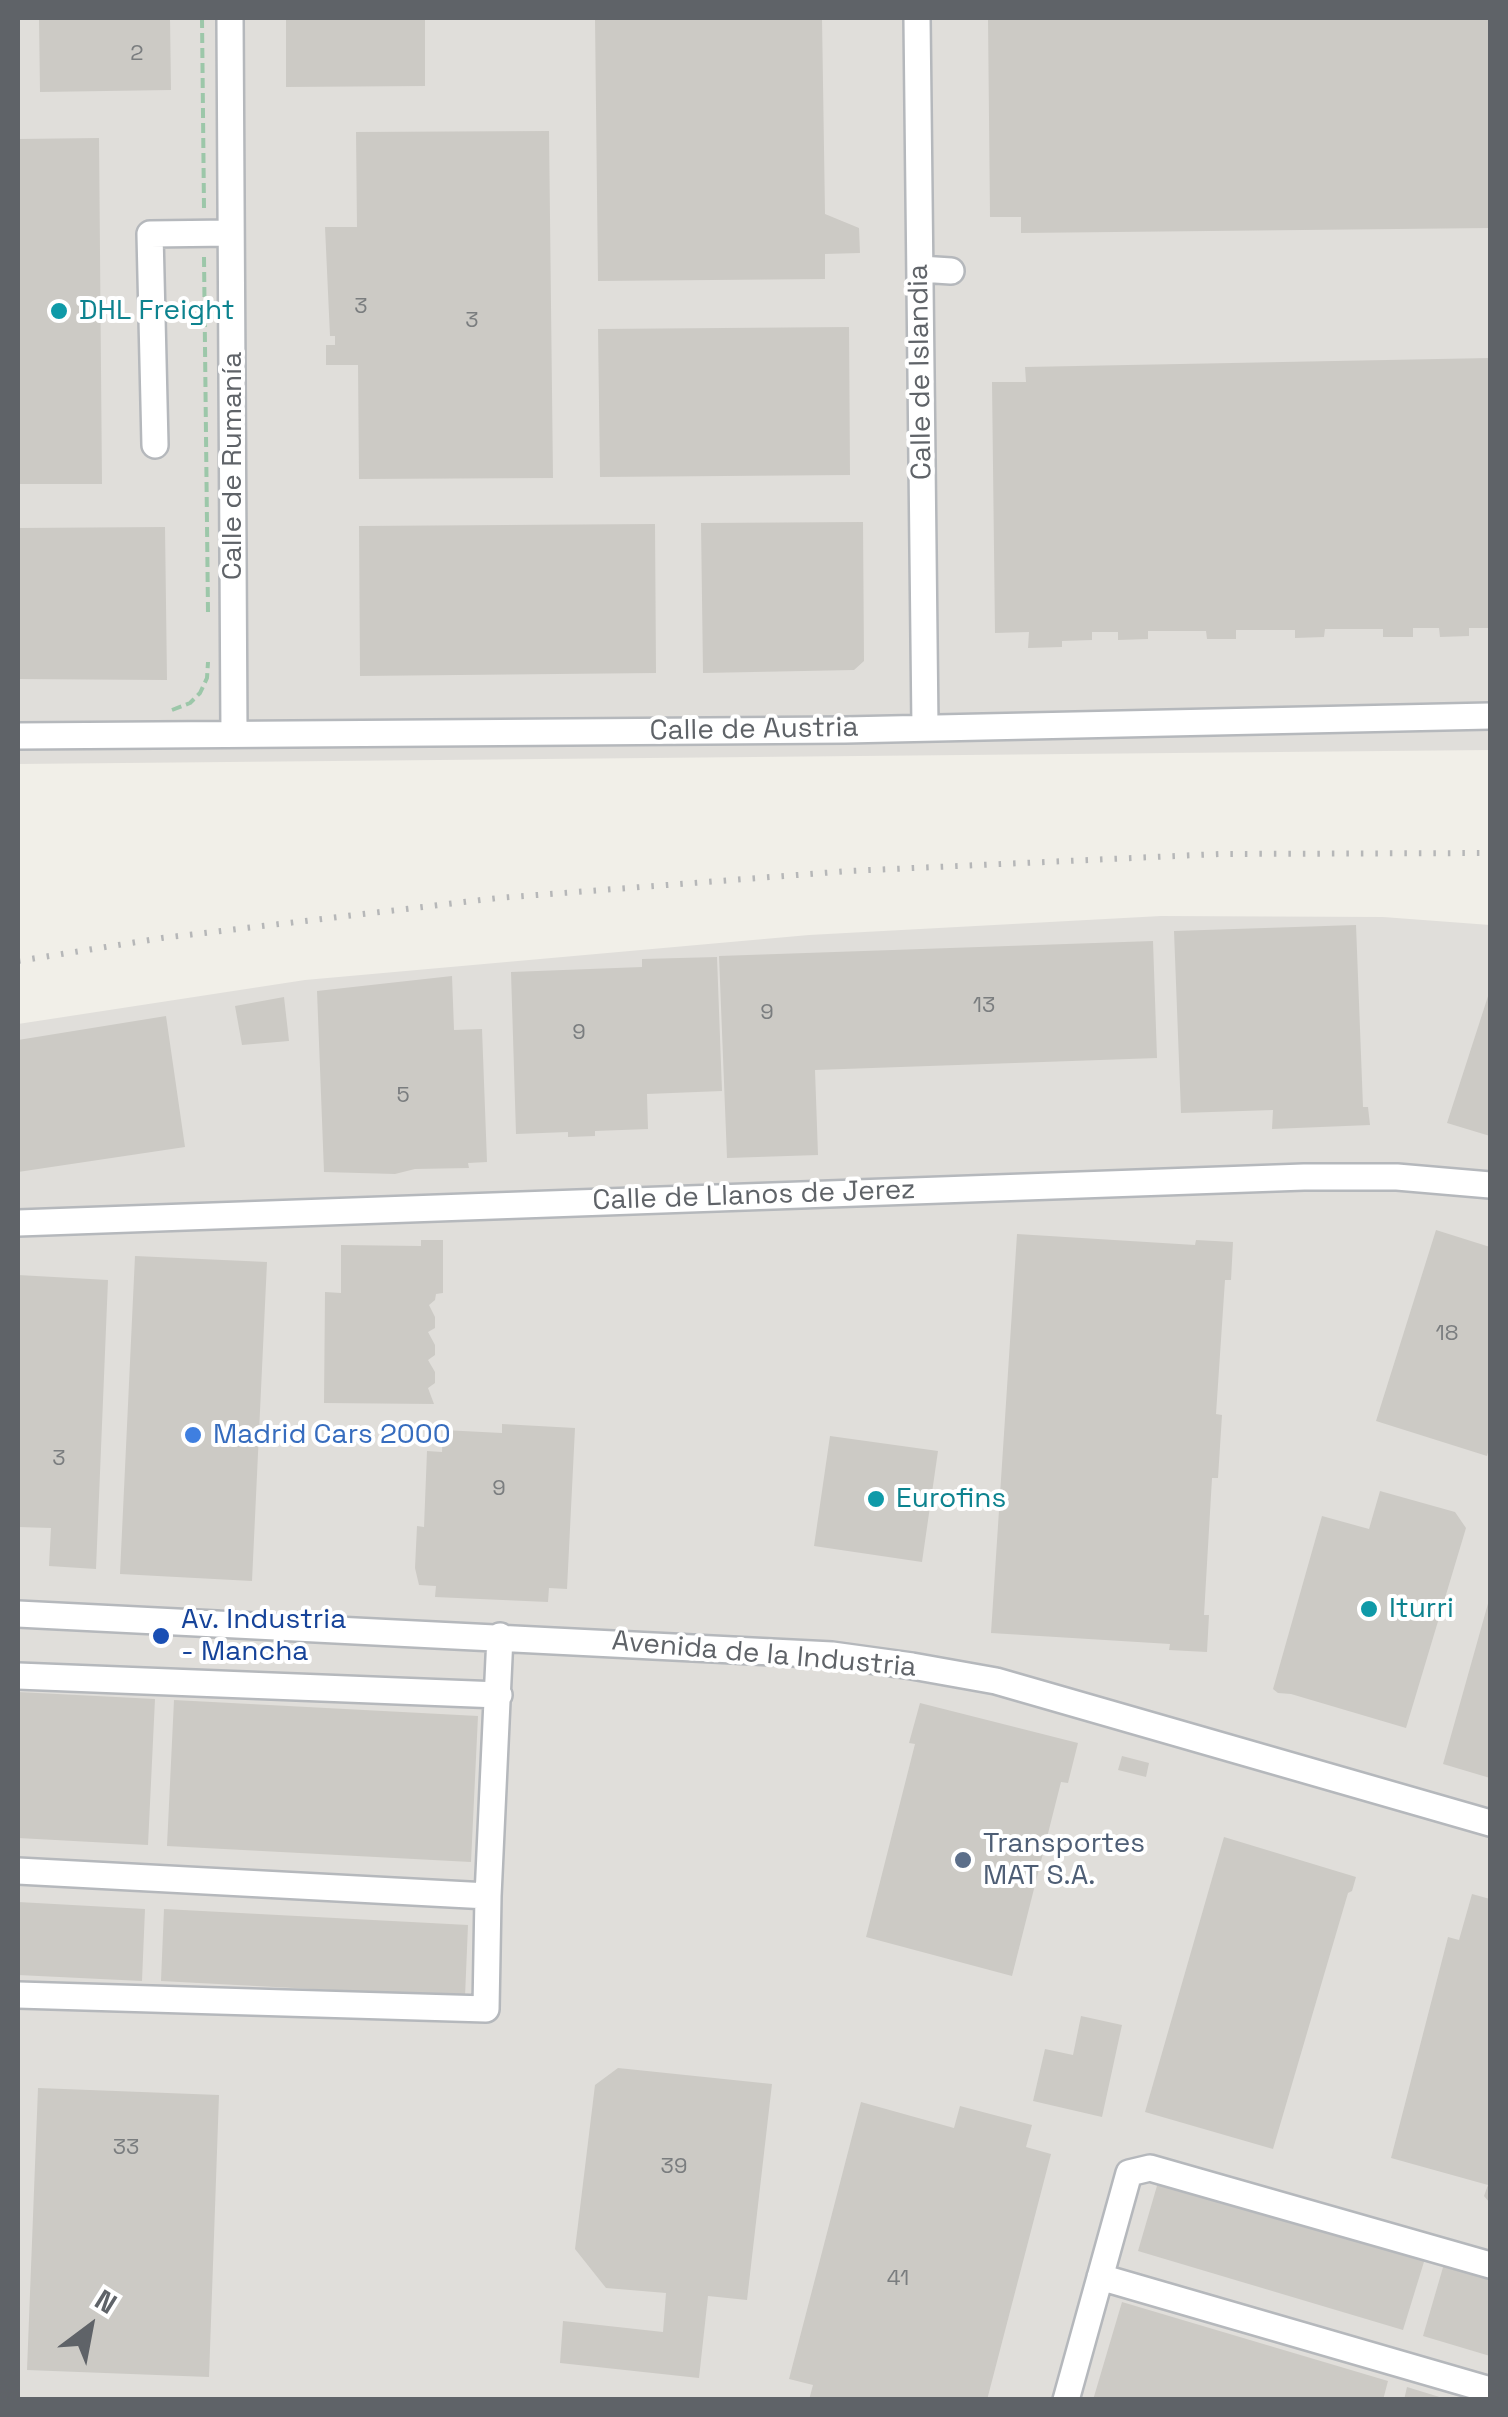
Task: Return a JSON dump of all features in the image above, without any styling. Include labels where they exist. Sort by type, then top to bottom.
[{"type":"street","name":"Calle de Rumanía","points":[[230,18],[234,734]]},
{"type":"street","name":"Calle de Islandia","points":[[917,18],[925,726]]},
{"type":"street","points":[[154,446],[150,234],[231,233]]},
{"type":"street","points":[[920,269],[952,272]]},
{"type":"street","name":"Calle de Austria","points":[[18,736],[1020,728],[1490,716]]},
{"type":"street","name":"Calle de Llanos de Jerez","points":[[18,1222],[1304,1177],[1397,1176],[1490,1186]]},
{"type":"street","name":"Avenida de la Industria","points":[[18,1614],[832,1655],[980,1678],[1490,1823]]},
{"type":"street","points":[[18,1995],[486,2009],[500,1636]]},
{"type":"street","points":[[18,1676],[499,1696]]},
{"type":"street","points":[[18,1871],[488,1896]]},
{"type":"street","points":[[1066,2400],[1129,2173],[1150,2168],[1490,2266]]},
{"type":"street","points":[[1100,2277],[1490,2390]]},
{"type":"path","points":[[202,18],[204,213]]},
{"type":"path","points":[[204,252],[208,624]]},
{"type":"path","points":[[165,711],[190,703],[200,693],[208,664]]},
{"type":"shaded area","points":[[18,18],[1490,18],[1490,750],[18,764]]},
{"type":"shaded area","points":[[1161,916],[1383,917],[1490,925],[1490,2399],[18,2400],[18,1024],[305,980],[809,935]]},
{"type":"building","points":[[39,18],[170,18],[171,90],[40,92]]},
{"type":"building","points":[[286,18],[425,18],[425,86],[286,87]]},
{"type":"building","points":[[595,18],[822,18],[825,214],[859,228],[860,253],[825,254],[825,279],[598,281]]},
{"type":"building","points":[[988,18],[1490,18],[1490,228],[1021,233],[1021,217],[990,217]]},
{"type":"building","points":[[549,131],[553,478],[359,479],[358,365],[326,365],[326,345],[335,345],[335,336],[330,336],[325,227],[357,227],[356,132]]},
{"type":"building","name":"DHL Freight","points":[[99,138],[102,484],[18,484],[18,139]]},
{"type":"building","points":[[849,327],[850,475],[600,477],[598,329]]},
{"type":"building","points":[[1490,358],[1490,628],[1469,628],[1469,636],[1440,637],[1439,628],[1413,628],[1413,637],[1383,637],[1383,629],[1325,629],[1324,637],[1295,638],[1295,630],[1236,630],[1236,639],[1207,639],[1206,631],[1148,631],[1148,639],[1118,640],[1118,632],[1092,632],[1092,640],[1062,641],[1062,647],[1028,648],[1029,632],[995,633],[992,382],[1026,382],[1025,367]]},
{"type":"building","points":[[863,522],[864,661],[854,670],[703,673],[701,523]]},
{"type":"building","points":[[655,524],[656,673],[360,676],[359,526]]},
{"type":"building","points":[[165,527],[167,680],[18,679],[18,528]]},
{"type":"building","points":[[1356,925],[1363,1107],[1368,1107],[1370,1125],[1272,1129],[1273,1110],[1181,1113],[1174,931]]},
{"type":"building","points":[[1153,941],[1157,1058],[815,1070],[818,1155],[727,1158],[719,956]]},
{"type":"building","points":[[717,957],[722,1091],[647,1094],[648,1129],[595,1131],[595,1136],[568,1137],[568,1132],[516,1134],[511,972],[642,967],[642,959]]},
{"type":"building","points":[[452,976],[454,1030],[482,1029],[487,1162],[468,1163],[469,1168],[415,1169],[395,1174],[324,1172],[317,991]]},
{"type":"building","points":[[1490,990],[1490,1136],[1447,1123]]},
{"type":"building","points":[[284,997],[289,1041],[242,1045],[235,1006]]},
{"type":"building","points":[[166,1016],[185,1147],[18,1172],[18,1040]]},
{"type":"building","points":[[1436,1230],[1490,1247],[1487,1456],[1376,1421]]},
{"type":"building","points":[[1017,1234],[1195,1245],[1196,1240],[1233,1242],[1231,1280],[1225,1280],[1216,1414],[1222,1415],[1218,1478],[1212,1478],[1204,1615],[1209,1615],[1207,1652],[1169,1650],[1170,1644],[991,1633]]},
{"type":"building","points":[[421,1240],[443,1240],[443,1293],[436,1294],[429,1305],[435,1317],[435,1328],[428,1332],[435,1345],[435,1355],[428,1360],[435,1372],[435,1383],[428,1388],[434,1404],[324,1403],[325,1292],[341,1293],[341,1245],[421,1246]]},
{"type":"building","points":[[135,1256],[267,1262],[252,1581],[120,1574]]},
{"type":"building","points":[[18,1275],[108,1280],[96,1569],[49,1566],[51,1528],[18,1527]]},
{"type":"building","points":[[502,1424],[575,1428],[567,1589],[549,1588],[548,1602],[435,1597],[436,1586],[419,1585],[415,1568],[417,1526],[424,1527],[427,1451],[442,1452],[443,1430],[502,1433]]},
{"type":"building","name":"Eurofins","points":[[830,1436],[938,1451],[922,1562],[814,1546]]},
{"type":"building","name":"Iturri","points":[[1380,1491],[1455,1512],[1466,1528],[1406,1728],[1273,1689],[1322,1516],[1369,1529]]},
{"type":"building","points":[[1490,1600],[1490,1778],[1443,1764]]},
{"type":"building","points":[[18,1692],[155,1699],[148,1845],[18,1838]]},
{"type":"building","points":[[174,1700],[478,1716],[471,1862],[167,1846]]},
{"type":"building","name":"Transportes MAT S.A.","points":[[920,1703],[1078,1743],[1068,1783],[1061,1782],[1012,1976],[866,1937],[915,1744],[909,1743]]},
{"type":"building","points":[[1122,1756],[1149,1763],[1146,1777],[1118,1770]]},
{"type":"building","points":[[1224,1837],[1356,1877],[1273,2149],[1145,2112]]},
{"type":"building","points":[[1472,1894],[1490,1899],[1490,2203],[1484,2196],[1488,2185],[1391,2158],[1448,1937],[1459,1940]]},
{"type":"building","points":[[18,1902],[145,1909],[142,1981],[18,1975]]},
{"type":"building","points":[[164,1909],[468,1925],[465,1997],[161,1981]]},
{"type":"building","points":[[1081,2016],[1122,2025],[1102,2117],[1033,2101],[1045,2049],[1073,2055]]},
{"type":"building","points":[[618,2068],[772,2084],[747,2300],[708,2296],[699,2378],[560,2363],[563,2321],[663,2332],[666,2293],[606,2288],[575,2249],[595,2085]]},
{"type":"building","points":[[38,2088],[219,2095],[209,2377],[27,2370]]},
{"type":"building","points":[[861,2102],[954,2128],[960,2106],[1032,2125],[1026,2147],[1051,2154],[987,2400],[809,2400],[813,2385],[789,2379]]},
{"type":"building","points":[[1161,2172],[1427,2252],[1403,2330],[1138,2251]]},
{"type":"building","points":[[1446,2257],[1490,2270],[1490,2356],[1423,2336]]},
{"type":"building","points":[[1122,2302],[1388,2381],[1383,2400],[1093,2400]]},
{"type":"building","points":[[1407,2387],[1446,2399],[1446,2400],[1404,2400]]},
{"type":"railway","points":[[18,961],[162,938],[498,898],[849,871],[1219,854],[1490,853]]},
{"type":"place","name":"DHL Freight","points":[[59,311]]},
{"type":"place","name":"Madrid Cars 2000","points":[[193,1435]]},
{"type":"place","name":"Eurofins","points":[[876,1499]]},
{"type":"place","name":"Iturri","points":[[1369,1609]]},
{"type":"place","name":"Av. Industria - Mancha","points":[[161,1636]]},
{"type":"place","name":"Transportes MAT S.A.","points":[[963,1860]]}]
